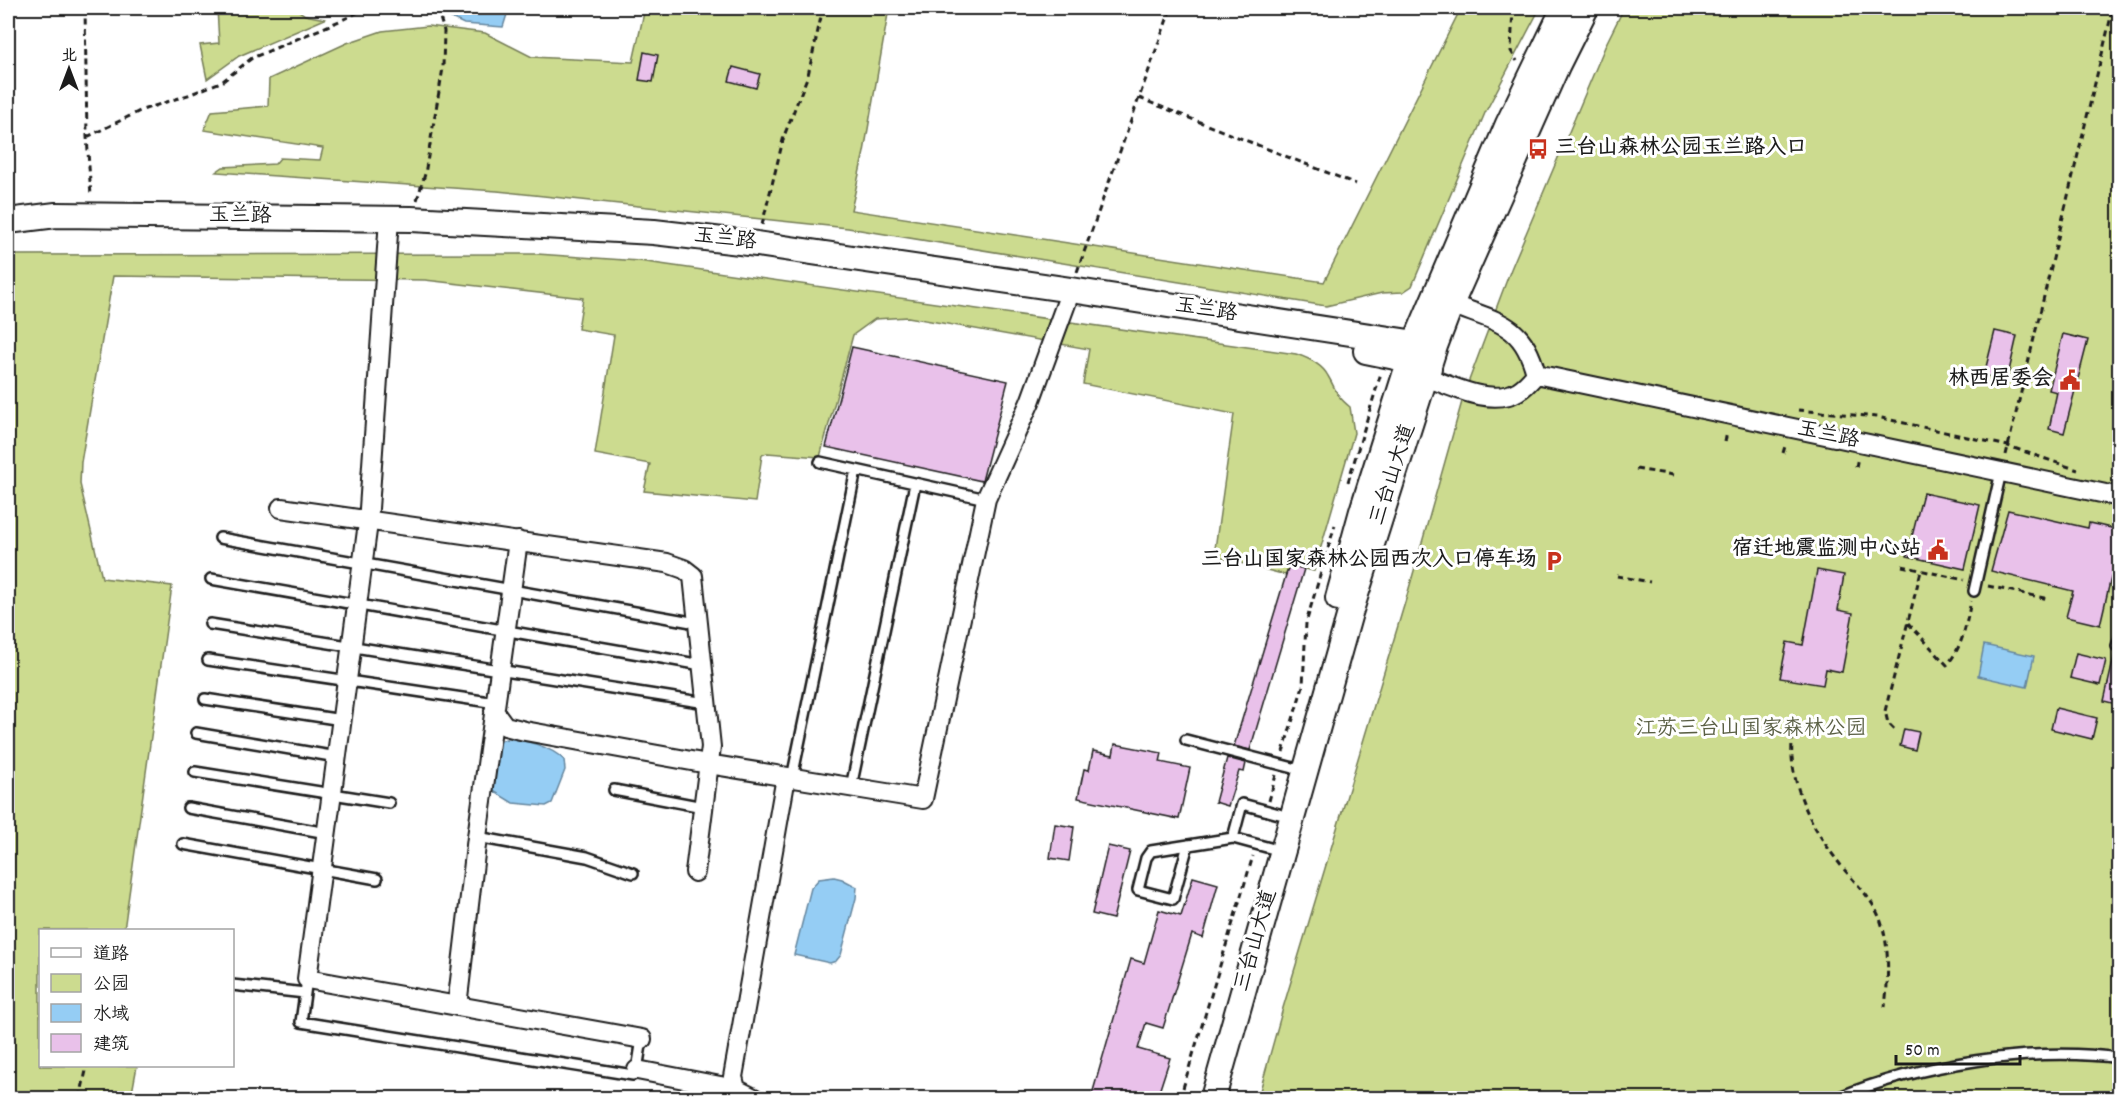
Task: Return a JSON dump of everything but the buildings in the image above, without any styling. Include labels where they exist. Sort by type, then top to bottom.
[{"type":"street","name":"三台山大道","points":[[1199,1098],[1273,812],[1350,613],[1423,359],[1508,124],[1564,8]]},
{"type":"street","name":"三台山大道","points":[[1423,359],[1451,304],[1557,66],[1586,8]]},
{"type":"street","name":"玉兰路","points":[[8,221],[56,215],[92,215],[620,229],[757,244],[1069,295],[1423,359],[1478,396],[1501,396],[1518,392],[1536,375],[2120,496]]},
{"type":"street","name":"玉兰路","points":[[8,234],[60,228],[396,223],[687,247],[1069,295],[1386,355],[1423,359]]},
{"type":"street","points":[[396,223],[363,563],[306,986],[457,1006],[642,1039]]},
{"type":"street","points":[[495,707],[505,726],[708,764],[923,799],[986,499],[1030,402],[1069,295]]},
{"type":"street","points":[[1451,304],[1510,327],[1532,358],[1536,375]]},
{"type":"street","points":[[281,508],[666,563],[684,569],[693,576],[711,747],[695,872]]},
{"type":"street","points":[[457,1006],[477,837],[518,541]]},
{"type":"street","name":"三台山大道","points":[[1213,1098],[1292,767]]},
{"type":"street","points":[[736,1089],[733,1077],[789,777]]},
{"type":"street","points":[[637,1070],[736,1089],[754,1098]]},
{"type":"lane","points":[[820,462],[986,499]]},
{"type":"lane","points":[[789,777],[856,471]]},
{"type":"lane","points":[[1974,591],[2001,472]]},
{"type":"lane","points":[[851,787],[915,484]]},
{"type":"lane","points":[[220,538],[697,623]]},
{"type":"lane","points":[[211,579],[702,665]]},
{"type":"lane","points":[[210,624],[706,703]]},
{"type":"lane","points":[[2120,638],[2117,646],[2120,647]]},
{"type":"lane","points":[[208,660],[495,707]]},
{"type":"lane","points":[[205,699],[342,720]]},
{"type":"lane","points":[[196,733],[337,757]]},
{"type":"lane","points":[[1186,740],[1292,767]]},
{"type":"lane","points":[[195,772],[388,803]]},
{"type":"lane","points":[[614,790],[703,807]]},
{"type":"lane","points":[[1233,838],[1242,804],[1273,812]]},
{"type":"lane","points":[[188,808],[327,833]]},
{"type":"lane","points":[[477,837],[587,857],[633,873]]},
{"type":"lane","points":[[1188,845],[1173,899],[1138,891],[1146,858],[1151,851],[1188,845],[1233,838],[1263,846]]},
{"type":"lane","points":[[183,844],[377,879]]},
{"type":"lane","points":[[234,985],[306,986],[301,1022],[633,1075],[637,1070],[642,1039]]},
{"type":"lane","points":[[1837,1098],[1864,1087],[1979,1059],[2086,1053],[2120,1058]]},
{"type":"path","points":[[85,8],[87,137],[92,215]]},
{"type":"path","points":[[87,137],[142,110],[222,81],[252,58],[367,8]]},
{"type":"path","points":[[396,223],[425,174],[443,68],[444,31],[437,8]]},
{"type":"path","points":[[757,244],[784,136],[808,75],[823,8]]},
{"type":"path","points":[[1069,295],[1171,8]]},
{"type":"path","points":[[1513,8],[1511,51],[1529,81]]},
{"type":"path","points":[[2001,472],[2113,8]]},
{"type":"path","points":[[1139,98],[1356,184]]},
{"type":"path","points":[[1346,489],[1386,355]]},
{"type":"path","points":[[1636,469],[1673,475]]},
{"type":"path","points":[[1273,812],[1292,767],[1303,686],[1306,623],[1336,522]]},
{"type":"path","points":[[1894,729],[1888,723],[1885,711],[1921,571]]},
{"type":"path","points":[[1617,576],[1650,582]]},
{"type":"path","points":[[1908,623],[1947,665],[1962,642],[1974,591]]},
{"type":"path","points":[[1793,725],[1792,758],[1798,787],[1811,821],[1842,867],[1870,899],[1882,923],[1886,944],[1885,1007]]},
{"type":"path","points":[[1180,1098],[1263,846]]},
{"type":"path","points":[[80,1098],[87,1067]]},
{"type":"green space","points":[[217,8],[295,8],[305,15],[325,19],[239,56],[207,79],[200,45],[219,43]]},
{"type":"green space","points":[[645,8],[889,8],[864,152],[851,210],[1324,282],[1461,8],[1540,8],[1485,113],[1412,286],[1403,292],[1382,293],[1326,306],[848,228],[497,191],[216,172],[223,167],[275,164],[280,158],[320,160],[323,148],[204,130],[212,111],[268,106],[269,79],[347,43],[382,31],[428,26],[485,33],[532,57],[633,62]]},
{"type":"green space","name":"江苏三台山国家森林公园","points":[[1624,8],[2119,8],[2119,1098],[1258,1098],[1406,599],[1465,391],[1511,269],[1607,42]]},
{"type":"green space","points":[[537,254],[639,261],[1296,354],[1314,362],[1328,376],[1339,396],[1350,407],[1354,433],[1314,571],[1289,565],[1286,575],[1214,556],[1234,414],[1083,384],[1089,349],[908,317],[875,319],[853,335],[820,457],[767,453],[762,455],[755,502],[644,491],[650,464],[595,454],[614,335],[578,329],[583,298],[425,280],[113,276],[81,462],[80,484],[102,578],[172,586],[124,929],[39,929],[39,1067],[137,1067],[131,1098],[8,1098],[8,255]]},
{"type":"water","points":[[449,8],[509,8],[503,27],[464,24],[451,18]]},
{"type":"water","points":[[1984,645],[2034,656],[2027,687],[1978,676]]},
{"type":"water","points":[[506,739],[521,740],[537,745],[552,751],[564,760],[565,770],[552,803],[546,806],[513,803],[490,789],[498,744]]},
{"type":"water","points":[[834,877],[857,887],[841,955],[836,961],[830,963],[794,955],[811,888],[819,879]]},
{"type":"place","name":"三台山森林公园玉兰路入口","points":[[1538,149]]},
{"type":"place","name":"林西居委会","points":[[2070,380]]},
{"type":"place","name":"宿迁地震监测中心站","points":[[1938,550]]},
{"type":"place","name":"三台山国家森林公园西次入口停车场","points":[[1554,561]]}]
